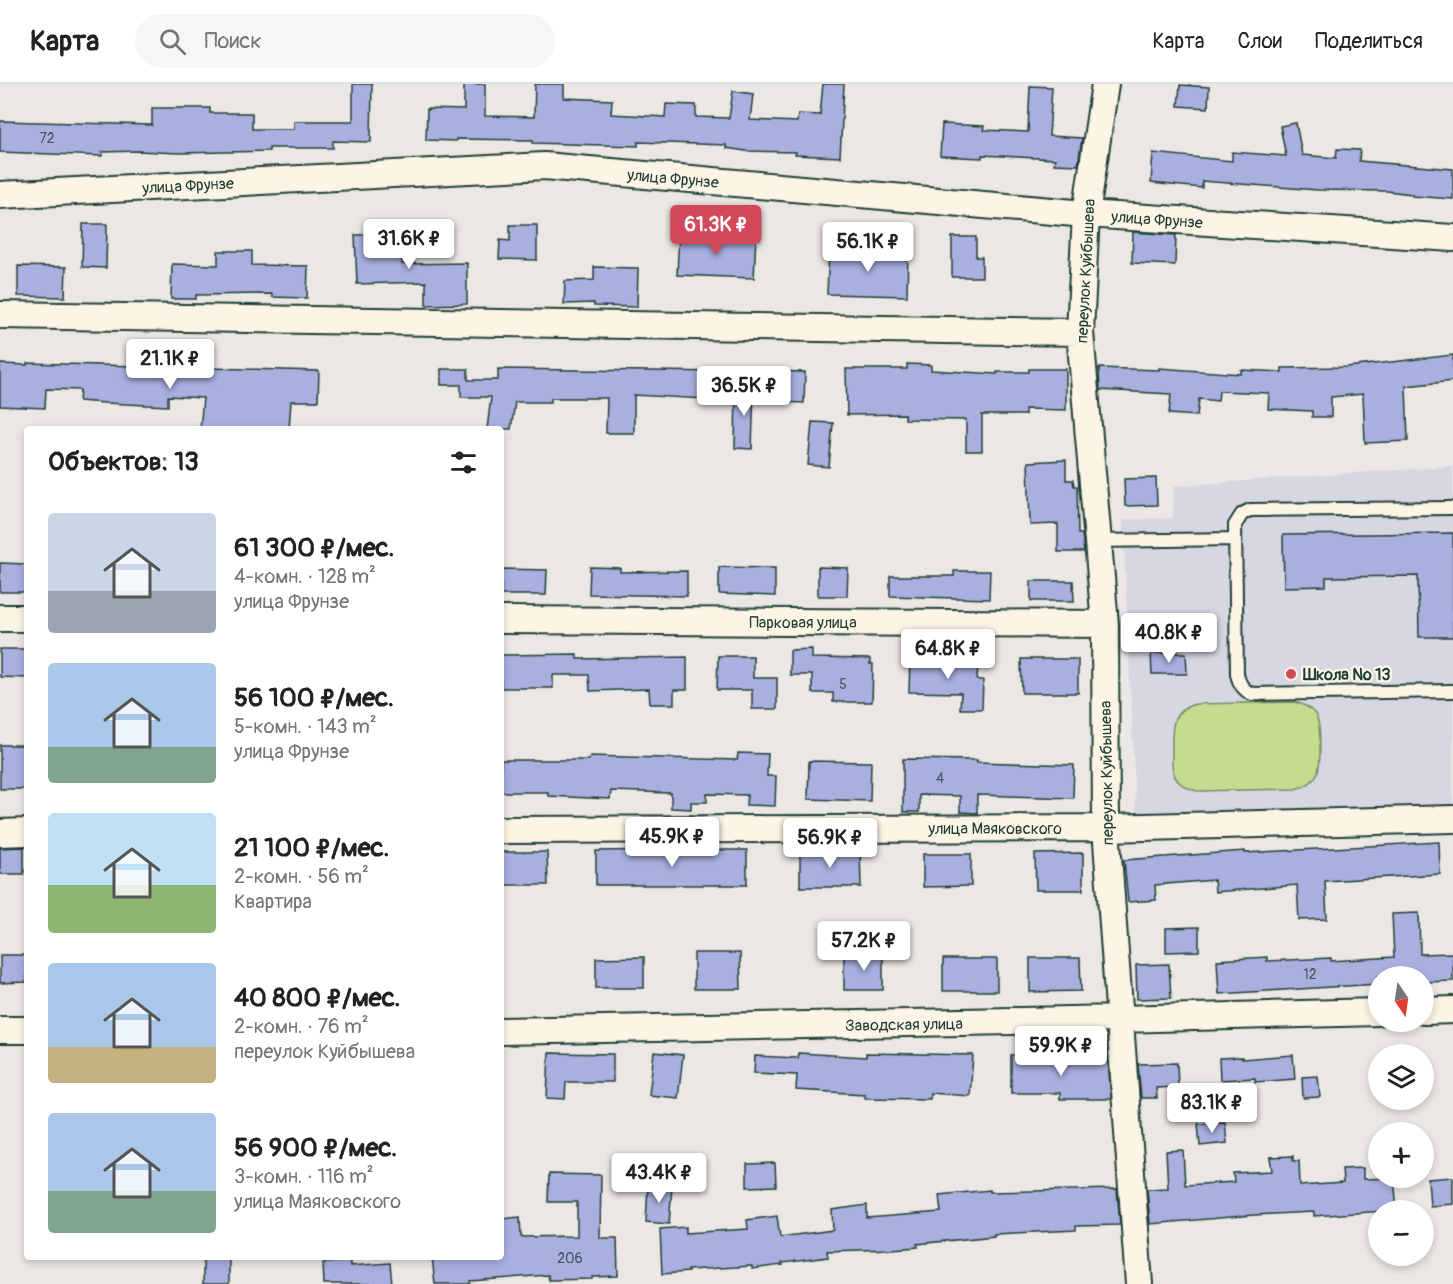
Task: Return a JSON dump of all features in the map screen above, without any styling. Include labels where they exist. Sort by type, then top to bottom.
[{"type":"street","name":"переулок Куйбышева","points":[[1105,84],[1086,214],[1080,332],[1105,624],[1106,828],[1139,1284]]},
{"type":"street","name":"улица Фрунзе","points":[[0,195],[544,166],[1086,214],[1453,238]]},
{"type":"street","points":[[0,315],[1080,332]]},
{"type":"street","points":[[0,618],[24,618]]},
{"type":"street","name":"Парковая улица","points":[[504,620],[1105,624]]},
{"type":"street","name":"улица Маяковского","points":[[504,830],[1106,828],[1453,819]]},
{"type":"street","points":[[0,832],[24,832]]},
{"type":"street","points":[[1434,1011],[1453,1010]]},
{"type":"street","name":"Заводская улица","points":[[504,1031],[1368,1012]]},
{"type":"street","points":[[0,1030],[24,1030]]},
{"type":"lane","points":[[1453,508],[1250,510],[1237,520],[1235,539],[1237,674],[1241,686],[1246,691],[1252,694],[1453,691]]},
{"type":"lane","points":[[1098,541],[1235,539]]},
{"type":"shaded area","name":"Школа № 13","points":[[1453,466],[1453,807],[1136,817],[1123,520],[1173,518],[1174,486]]},
{"type":"green space","points":[[1294,702],[1314,712],[1319,724],[1319,768],[1310,783],[1295,789],[1197,791],[1177,780],[1172,766],[1172,729],[1177,716],[1187,707],[1196,704]]},
{"type":"building","points":[[353,84],[372,84],[371,142],[333,141],[333,148],[269,148],[269,151],[178,153],[102,152],[102,156],[0,152],[0,121],[152,125],[152,108],[210,108],[210,113],[252,113],[252,129],[294,129],[294,121],[353,121]]},
{"type":"building","points":[[464,84],[485,84],[485,116],[534,117],[535,84],[564,84],[564,98],[612,100],[611,114],[665,117],[666,104],[696,105],[696,117],[729,118],[733,91],[753,94],[750,120],[797,122],[798,114],[820,115],[823,84],[844,84],[840,157],[795,155],[796,152],[746,151],[726,148],[726,145],[638,142],[638,146],[533,143],[533,140],[426,140],[427,109],[464,110]]},
{"type":"building","points":[[1180,85],[1209,87],[1208,108],[1178,106]]},
{"type":"building","points":[[1030,86],[1052,87],[1049,136],[1082,138],[1078,165],[1054,164],[1055,159],[982,155],[982,158],[940,156],[942,124],[984,126],[983,130],[1028,132]]},
{"type":"building","points":[[1296,123],[1302,155],[1336,158],[1337,149],[1360,150],[1359,161],[1453,169],[1453,199],[1412,196],[1412,194],[1387,191],[1318,190],[1202,181],[1202,188],[1151,183],[1153,153],[1232,161],[1232,152],[1286,156],[1280,126]]},
{"type":"building","points":[[83,224],[107,224],[106,268],[82,267]]},
{"type":"building","points":[[510,225],[537,225],[537,260],[499,259],[500,240],[510,241]]},
{"type":"building","points":[[1133,232],[1176,235],[1175,265],[1132,263]]},
{"type":"building","points":[[679,233],[756,236],[754,278],[677,275]]},
{"type":"building","points":[[401,234],[402,264],[467,263],[467,304],[426,305],[426,282],[357,284],[355,235]]},
{"type":"building","points":[[952,237],[976,237],[976,257],[982,257],[982,277],[952,277]]},
{"type":"building","points":[[829,249],[908,252],[907,296],[827,294]]},
{"type":"building","points":[[218,251],[252,251],[252,265],[308,266],[307,298],[272,297],[272,294],[196,295],[196,299],[171,299],[172,264],[218,265]]},
{"type":"building","points":[[18,266],[66,267],[65,297],[18,296]]},
{"type":"building","points":[[594,267],[638,268],[637,307],[594,306],[594,303],[564,304],[565,281],[594,280]]},
{"type":"building","points":[[1453,355],[1453,381],[1406,386],[1408,441],[1365,443],[1363,394],[1331,397],[1331,417],[1312,417],[1312,411],[1268,409],[1269,393],[1219,391],[1218,401],[1199,399],[1197,416],[1169,414],[1171,394],[1100,390],[1099,368],[1159,370],[1159,368],[1241,374],[1241,370],[1282,372],[1282,368],[1347,367]]},
{"type":"building","points":[[27,363],[319,371],[318,401],[291,401],[289,426],[200,426],[203,398],[168,396],[168,406],[105,403],[79,401],[80,390],[46,389],[45,408],[0,406],[0,364],[27,365]]},
{"type":"building","points":[[907,364],[931,365],[931,370],[997,374],[997,372],[1029,372],[1029,369],[1066,369],[1066,410],[1025,409],[1025,415],[982,415],[982,451],[966,451],[966,420],[905,419],[905,414],[847,415],[846,369],[907,369]]},
{"type":"building","points":[[441,369],[468,369],[468,380],[498,380],[498,369],[725,372],[724,400],[634,395],[634,433],[606,433],[607,398],[551,398],[551,402],[515,402],[511,429],[504,429],[504,426],[487,426],[491,397],[461,397],[461,385],[441,385]]},
{"type":"building","points":[[758,371],[805,372],[804,403],[757,401]]},
{"type":"building","points":[[736,385],[754,386],[752,449],[735,448]]},
{"type":"building","points":[[812,422],[833,423],[829,467],[808,465]]},
{"type":"building","points":[[1066,460],[1066,480],[1073,480],[1074,486],[1077,486],[1078,534],[1082,534],[1084,552],[1058,552],[1058,524],[1030,525],[1028,462]]},
{"type":"building","points":[[1156,478],[1157,505],[1125,506],[1124,479]]},
{"type":"building","points":[[1453,533],[1453,637],[1419,637],[1418,576],[1326,577],[1326,586],[1284,587],[1283,535]]},
{"type":"building","points":[[0,563],[24,564],[24,592],[0,592]]},
{"type":"building","points":[[590,567],[620,568],[620,572],[687,571],[687,596],[589,594]]},
{"type":"building","points":[[719,567],[775,568],[775,596],[719,594]]},
{"type":"building","points":[[818,567],[848,568],[847,596],[818,596]]},
{"type":"building","points":[[504,569],[547,570],[546,595],[504,595]]},
{"type":"building","points":[[954,571],[990,571],[989,599],[890,596],[890,576],[954,576]]},
{"type":"building","points":[[1031,581],[1073,581],[1074,601],[1031,601]]},
{"type":"building","points":[[0,649],[24,649],[24,678],[0,677]]},
{"type":"building","points":[[812,649],[812,658],[870,659],[870,664],[873,664],[872,702],[833,702],[833,693],[812,693],[812,675],[790,675],[790,650]]},
{"type":"building","points":[[1151,653],[1186,653],[1187,674],[1152,674]]},
{"type":"building","points":[[577,654],[577,659],[687,657],[687,690],[674,690],[674,704],[650,704],[649,689],[590,691],[589,675],[553,675],[553,688],[504,688],[504,655]]},
{"type":"building","points":[[718,656],[753,656],[753,678],[777,678],[777,709],[752,709],[752,690],[717,690]]},
{"type":"building","points":[[910,659],[978,661],[977,680],[983,680],[982,709],[960,709],[961,693],[909,692]]},
{"type":"building","points":[[1021,659],[1078,659],[1078,693],[1022,693]]},
{"type":"building","points":[[0,745],[24,745],[24,789],[0,789]]},
{"type":"building","points":[[738,753],[768,754],[767,776],[776,776],[775,806],[746,805],[747,795],[707,794],[707,802],[691,802],[691,809],[671,808],[671,793],[611,791],[610,799],[548,796],[548,792],[504,792],[504,760],[589,760],[590,756],[737,760]]},
{"type":"building","points":[[903,759],[1074,765],[1073,798],[977,795],[977,813],[960,812],[960,796],[919,795],[919,812],[903,812]]},
{"type":"building","points":[[809,761],[871,762],[870,801],[808,799]]},
{"type":"building","points":[[1439,842],[1440,874],[1325,881],[1327,919],[1299,920],[1297,885],[1215,892],[1214,880],[1155,885],[1156,900],[1128,902],[1124,860],[1245,851],[1245,853]]},
{"type":"building","points":[[24,847],[24,874],[0,874],[0,848]]},
{"type":"building","points":[[747,850],[747,885],[596,885],[596,851]]},
{"type":"building","points":[[860,850],[861,887],[800,887],[800,851]]},
{"type":"building","points":[[504,852],[547,852],[548,885],[504,885]]},
{"type":"building","points":[[1083,853],[1083,890],[1036,890],[1035,854]]},
{"type":"building","points":[[923,854],[971,854],[971,886],[923,887]]},
{"type":"building","points":[[1419,913],[1420,954],[1453,953],[1453,981],[1434,982],[1434,966],[1368,966],[1368,985],[1219,994],[1217,960],[1267,957],[1267,961],[1331,958],[1331,961],[1394,957],[1392,914]]},
{"type":"building","points":[[1199,927],[1199,951],[1166,952],[1166,928]]},
{"type":"building","points":[[694,953],[740,953],[741,989],[694,989]]},
{"type":"building","points":[[883,954],[883,990],[844,990],[844,955]]},
{"type":"building","points":[[0,955],[24,955],[24,982],[0,983]]},
{"type":"building","points":[[644,957],[644,988],[596,988],[596,958]]},
{"type":"building","points":[[1030,958],[1080,958],[1081,991],[1030,992]]},
{"type":"building","points":[[943,959],[997,959],[997,991],[943,991]]},
{"type":"building","points":[[1169,964],[1171,998],[1137,999],[1136,965]]},
{"type":"building","points":[[654,1052],[683,1055],[678,1098],[649,1095]]},
{"type":"building","points":[[549,1053],[613,1054],[613,1082],[566,1082],[565,1099],[547,1098]]},
{"type":"building","points":[[798,1053],[866,1057],[866,1053],[973,1055],[970,1096],[930,1093],[930,1099],[865,1098],[865,1094],[796,1090],[797,1075],[754,1073],[755,1056],[798,1058]]},
{"type":"building","points":[[1011,1055],[1037,1055],[1037,1059],[1108,1058],[1111,1099],[1060,1099],[1060,1093],[1011,1093]]},
{"type":"building","points":[[1293,1055],[1295,1079],[1255,1082],[1255,1078],[1220,1080],[1219,1058],[1242,1057],[1242,1059]]},
{"type":"building","points":[[1177,1063],[1178,1087],[1156,1088],[1157,1098],[1141,1098],[1138,1064]]},
{"type":"building","points":[[1318,1076],[1320,1097],[1303,1098],[1302,1077]]},
{"type":"building","points":[[1225,1122],[1227,1143],[1200,1146],[1198,1124]]},
{"type":"building","points":[[1183,1150],[1185,1185],[1234,1182],[1233,1173],[1272,1171],[1270,1157],[1293,1156],[1293,1161],[1299,1161],[1300,1186],[1343,1183],[1342,1169],[1363,1168],[1363,1179],[1368,1179],[1368,1188],[1395,1188],[1396,1200],[1368,1200],[1368,1212],[1314,1216],[1314,1212],[1254,1215],[1150,1224],[1147,1189],[1168,1188],[1166,1151]]},
{"type":"building","points":[[775,1163],[776,1186],[747,1187],[747,1164]]},
{"type":"building","points":[[549,1174],[601,1175],[600,1238],[617,1238],[618,1276],[549,1280],[548,1275],[470,1281],[470,1284],[435,1284],[432,1260],[504,1260],[504,1219],[520,1217],[521,1237],[577,1236],[577,1202],[548,1202]]},
{"type":"building","points":[[1453,1177],[1453,1204],[1434,1206],[1434,1200],[1430,1200],[1429,1188],[1434,1188],[1434,1179]]},
{"type":"building","points":[[648,1185],[672,1186],[669,1224],[646,1222]]},
{"type":"building","points":[[1117,1189],[1120,1225],[1076,1226],[1076,1230],[994,1234],[994,1236],[917,1244],[918,1247],[827,1251],[828,1257],[782,1263],[783,1265],[752,1269],[752,1266],[688,1270],[688,1272],[662,1274],[660,1229],[686,1227],[686,1233],[748,1229],[747,1220],[777,1216],[780,1237],[833,1230],[832,1210],[867,1205],[867,1218],[941,1212],[939,1195],[990,1190],[990,1192]]},
{"type":"building","points":[[203,1260],[229,1260],[229,1284],[203,1284]]},
{"type":"building","points":[[350,1261],[350,1266],[390,1263],[392,1284],[324,1284],[323,1263]]},
{"type":"place","name":"Школа № 13","points":[[1291,674]]}]
